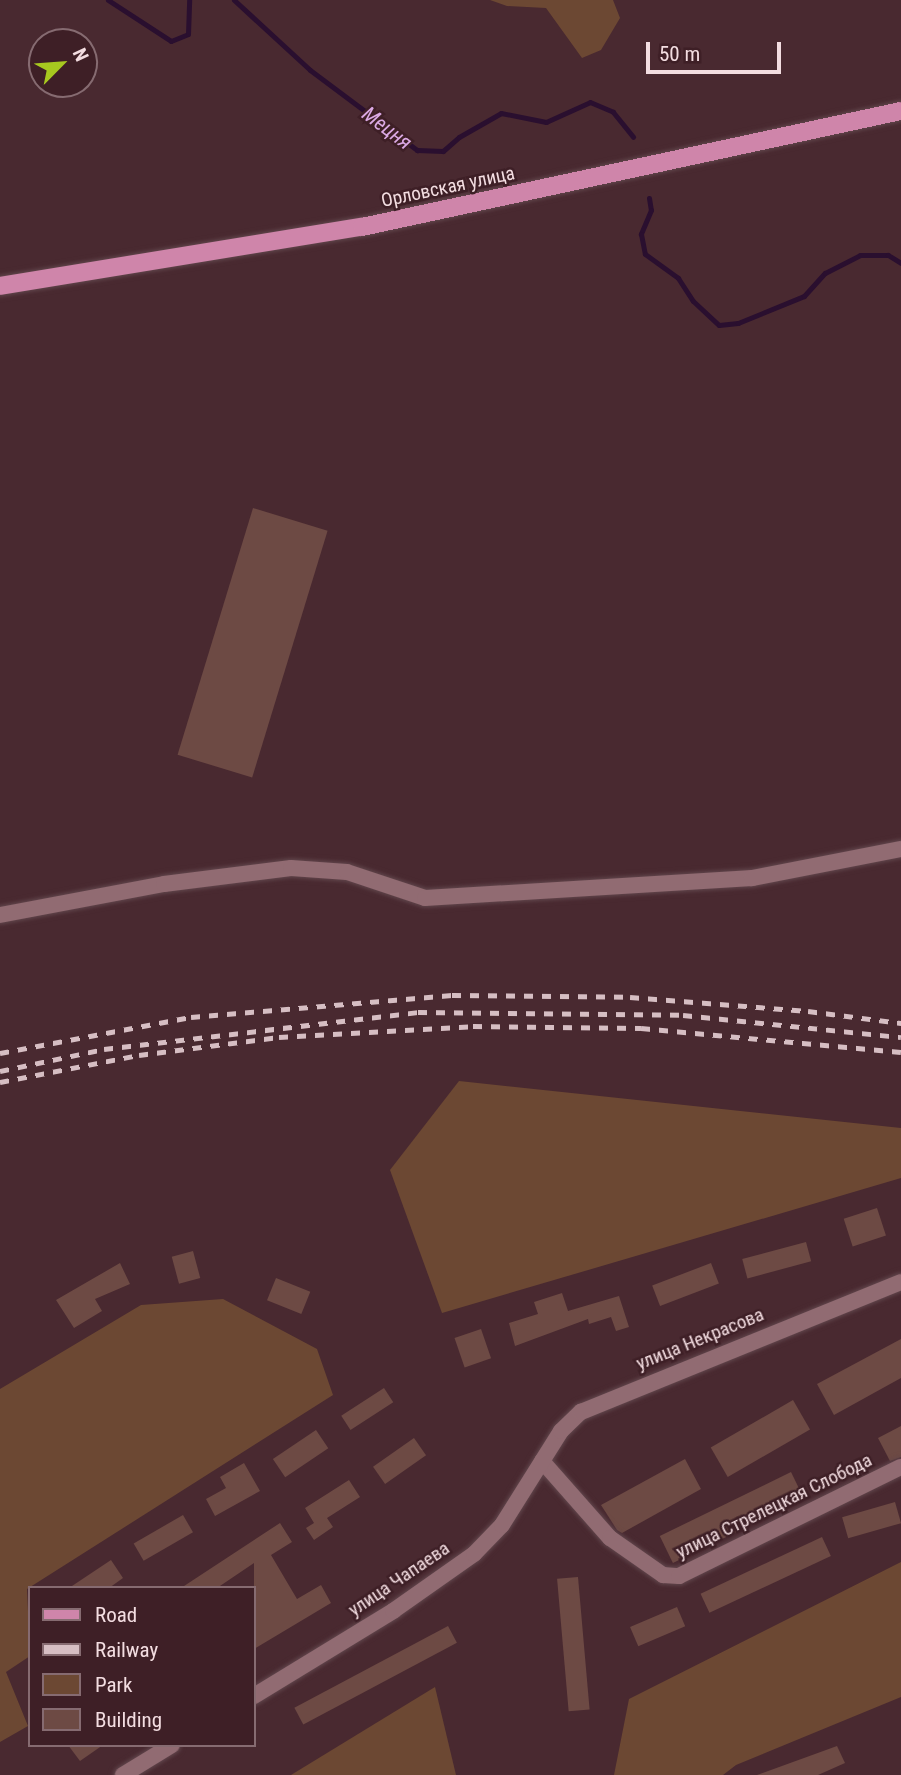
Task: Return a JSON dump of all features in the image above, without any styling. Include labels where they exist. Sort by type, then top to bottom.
[{"type":"main road","name":"Орловская улица","points":[[0,286],[362,227],[901,111]]},
{"type":"street","points":[[0,915],[164,884],[291,868],[347,873],[425,898],[752,878],[901,849]]},
{"type":"street","name":"улица Некрасова","points":[[541,1464],[561,1431],[581,1412],[606,1399],[901,1282]]},
{"type":"street","name":"улица Стрелецкая Слобода","points":[[541,1464],[610,1538],[663,1575],[679,1576],[901,1467]]},
{"type":"street","name":"улица Чапаева","points":[[256,1695],[393,1611],[474,1553],[502,1525],[541,1464]]},
{"type":"street","points":[[123,1775],[169,1747]]},
{"type":"green space","points":[[490,0],[613,0],[620,18],[601,50],[582,58],[546,8],[507,6]]},
{"type":"green space","points":[[459,1081],[901,1128],[901,1178],[442,1313],[390,1170]]},
{"type":"green space","points":[[223,1299],[317,1349],[333,1395],[28,1586],[28,1657],[6,1672],[28,1726],[0,1742],[0,1389],[141,1305]]},
{"type":"green space","points":[[901,1562],[901,1697],[736,1765],[723,1775],[614,1775],[629,1699]]},
{"type":"green space","points":[[435,1687],[456,1775],[291,1775]]},
{"type":"building","points":[[253,508],[328,531],[252,778],[178,755]]},
{"type":"building","points":[[877,1208],[886,1236],[853,1246],[844,1219]]},
{"type":"building","points":[[806,1242],[811,1261],[747,1278],[742,1259]]},
{"type":"building","points":[[193,1251],[200,1278],[179,1284],[172,1257]]},
{"type":"building","points":[[120,1263],[130,1284],[95,1299],[102,1311],[74,1328],[56,1300]]},
{"type":"building","points":[[711,1263],[719,1284],[660,1306],[652,1286]]},
{"type":"building","points":[[276,1278],[310,1292],[301,1314],[267,1300]]},
{"type":"building","points":[[562,1293],[568,1311],[619,1296],[629,1327],[616,1331],[611,1317],[589,1324],[588,1319],[515,1346],[509,1323],[538,1314],[534,1302]]},
{"type":"building","points":[[481,1329],[491,1358],[465,1367],[455,1338]]},
{"type":"building","points":[[901,1339],[901,1378],[834,1415],[817,1384]]},
{"type":"building","points":[[384,1388],[393,1402],[350,1430],[341,1416]]},
{"type":"building","points":[[793,1400],[810,1429],[728,1477],[711,1448]]},
{"type":"building","points":[[901,1426],[901,1457],[890,1461],[878,1438]]},
{"type":"building","points":[[316,1430],[328,1448],[285,1477],[273,1459]]},
{"type":"building","points":[[414,1438],[426,1455],[385,1484],[373,1467]]},
{"type":"building","points":[[685,1459],[701,1489],[622,1533],[617,1530],[601,1505]]},
{"type":"building","points":[[244,1463],[260,1491],[215,1516],[206,1499],[226,1488],[220,1477]]},
{"type":"building","points":[[791,1472],[804,1499],[673,1563],[660,1536]]},
{"type":"building","points":[[349,1480],[360,1497],[327,1518],[333,1527],[314,1540],[306,1528],[314,1523],[305,1508]]},
{"type":"building","points":[[895,1502],[901,1523],[848,1538],[842,1517]]},
{"type":"building","points":[[183,1515],[193,1532],[144,1561],[134,1544]]},
{"type":"building","points":[[280,1523],[292,1542],[271,1555],[297,1599],[321,1585],[331,1603],[256,1648],[254,1563],[220,1586],[184,1586]]},
{"type":"building","points":[[822,1537],[831,1556],[709,1613],[701,1594]]},
{"type":"building","points":[[111,1560],[123,1578],[112,1586],[72,1586]]},
{"type":"building","points":[[578,1577],[590,1709],[569,1711],[557,1579]]},
{"type":"building","points":[[677,1607],[685,1626],[638,1646],[630,1627]]},
{"type":"building","points":[[448,1626],[457,1643],[303,1724],[294,1708]]},
{"type":"building","points":[[837,1746],[845,1763],[818,1775],[757,1775]]},
{"type":"building","points":[[70,1747],[100,1747],[80,1761]]},
{"type":"waterway","name":"Мецня","points":[[108,0],[171,41],[188,34],[189,0]]},
{"type":"waterway","name":"Мецня","points":[[234,0],[310,70],[417,150],[443,151],[459,137],[501,113],[546,122],[590,102],[613,112],[633,137]]},
{"type":"waterway","name":"Мецня","points":[[649,198],[651,210],[641,234],[645,254],[678,278],[693,301],[719,325],[738,323],[804,296],[825,273],[860,255],[888,255],[901,263]]},
{"type":"railway","points":[[0,1053],[191,1017],[452,995],[630,997],[808,1011],[901,1023]]},
{"type":"railway","points":[[0,1071],[104,1049],[418,1012],[683,1015],[901,1037]]},
{"type":"railway","points":[[0,1082],[139,1055],[279,1037],[473,1026],[641,1028],[901,1052]]}]
